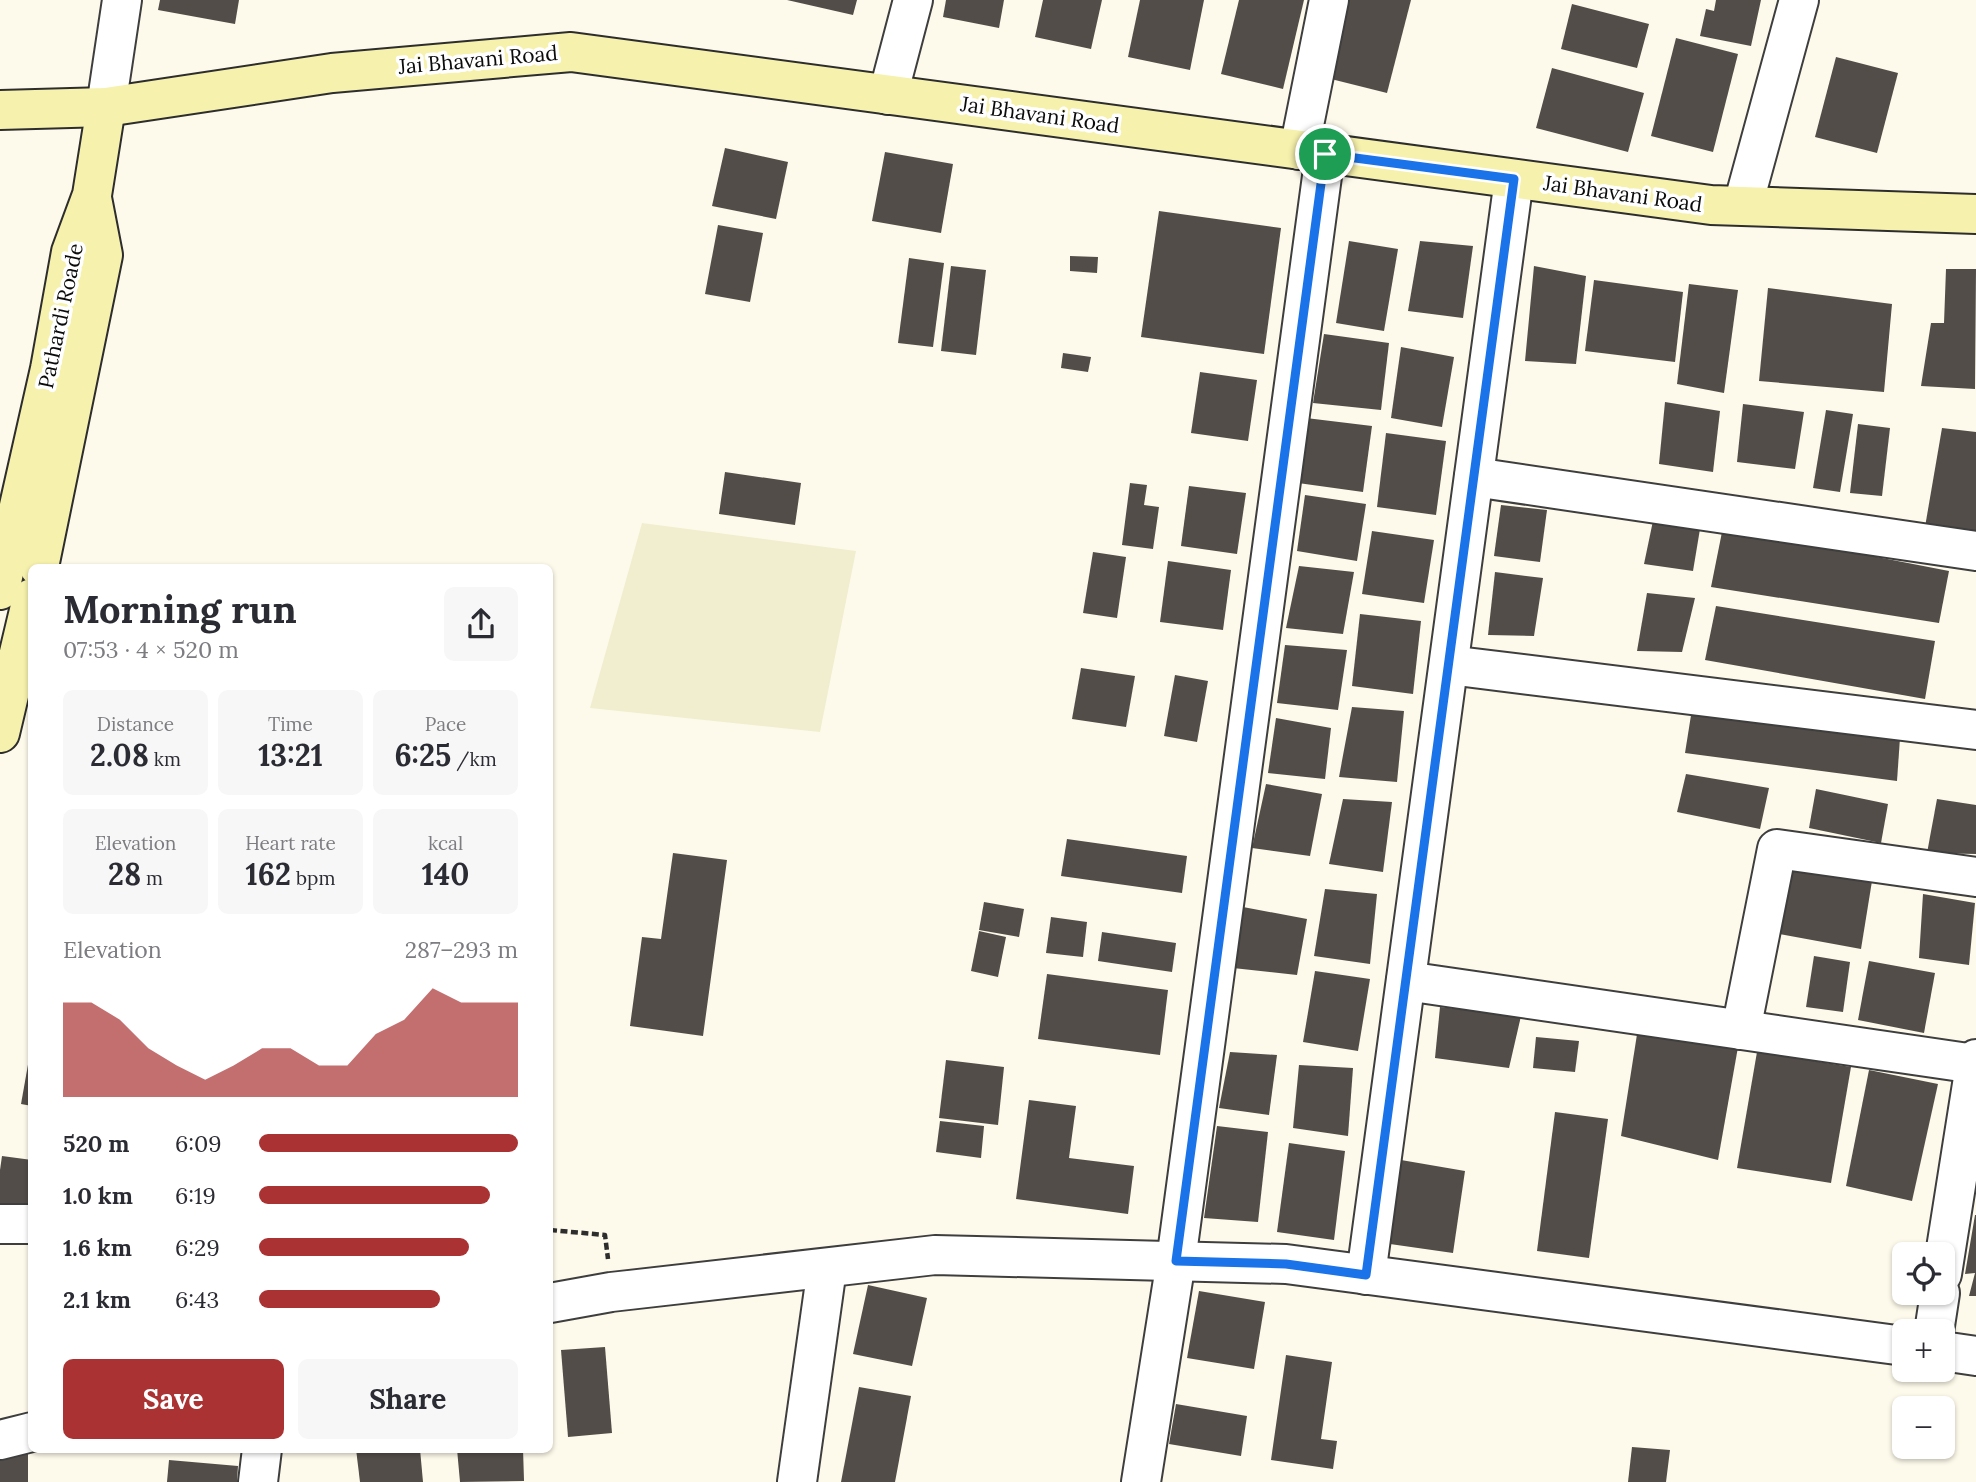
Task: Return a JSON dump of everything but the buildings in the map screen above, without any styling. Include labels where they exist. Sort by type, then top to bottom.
[{"type":"street","name":"Pathardi Roade","points":[[0,590],[50,369],[71,252],[92,195],[122,0]]},
{"type":"street","points":[[888,95],[913,0]]},
{"type":"street","points":[[1141,1482],[1176,1261],[1329,0]]},
{"type":"street","points":[[1743,205],[1799,0]]},
{"type":"street","name":"Jai Bhavani Road","points":[[0,110],[106,107],[332,73],[571,52],[1711,205],[1976,214]]},
{"type":"street","points":[[1366,1275],[1514,179]]},
{"type":"street","points":[[40,564],[103,255],[92,195]]},
{"type":"street","points":[[1474,477],[1976,551]]},
{"type":"street","points":[[0,733],[28,615]]},
{"type":"street","points":[[1449,665],[1976,730]]},
{"type":"street","points":[[1741,1030],[1777,849],[1976,877]]},
{"type":"street","points":[[1406,981],[1975,1062],[1947,1242]]},
{"type":"street","points":[[0,1224],[28,1224]]},
{"type":"street","points":[[553,1302],[611,1292],[935,1255],[1286,1264],[1892,1344]]},
{"type":"street","points":[[797,1482],[827,1268]]},
{"type":"street","points":[[1955,1353],[1976,1356]]},
{"type":"street","points":[[0,1440],[28,1433]]},
{"type":"street","points":[[258,1482],[262,1453]]},
{"type":"path","points":[[553,1230],[605,1236],[611,1292]]},
{"type":"shaded area","points":[[642,523],[856,551],[820,732],[590,708]]},
{"type":"route","points":[[1325,154],[1514,179],[1366,1275],[1286,1264],[1176,1261],[1325,154]]}]
